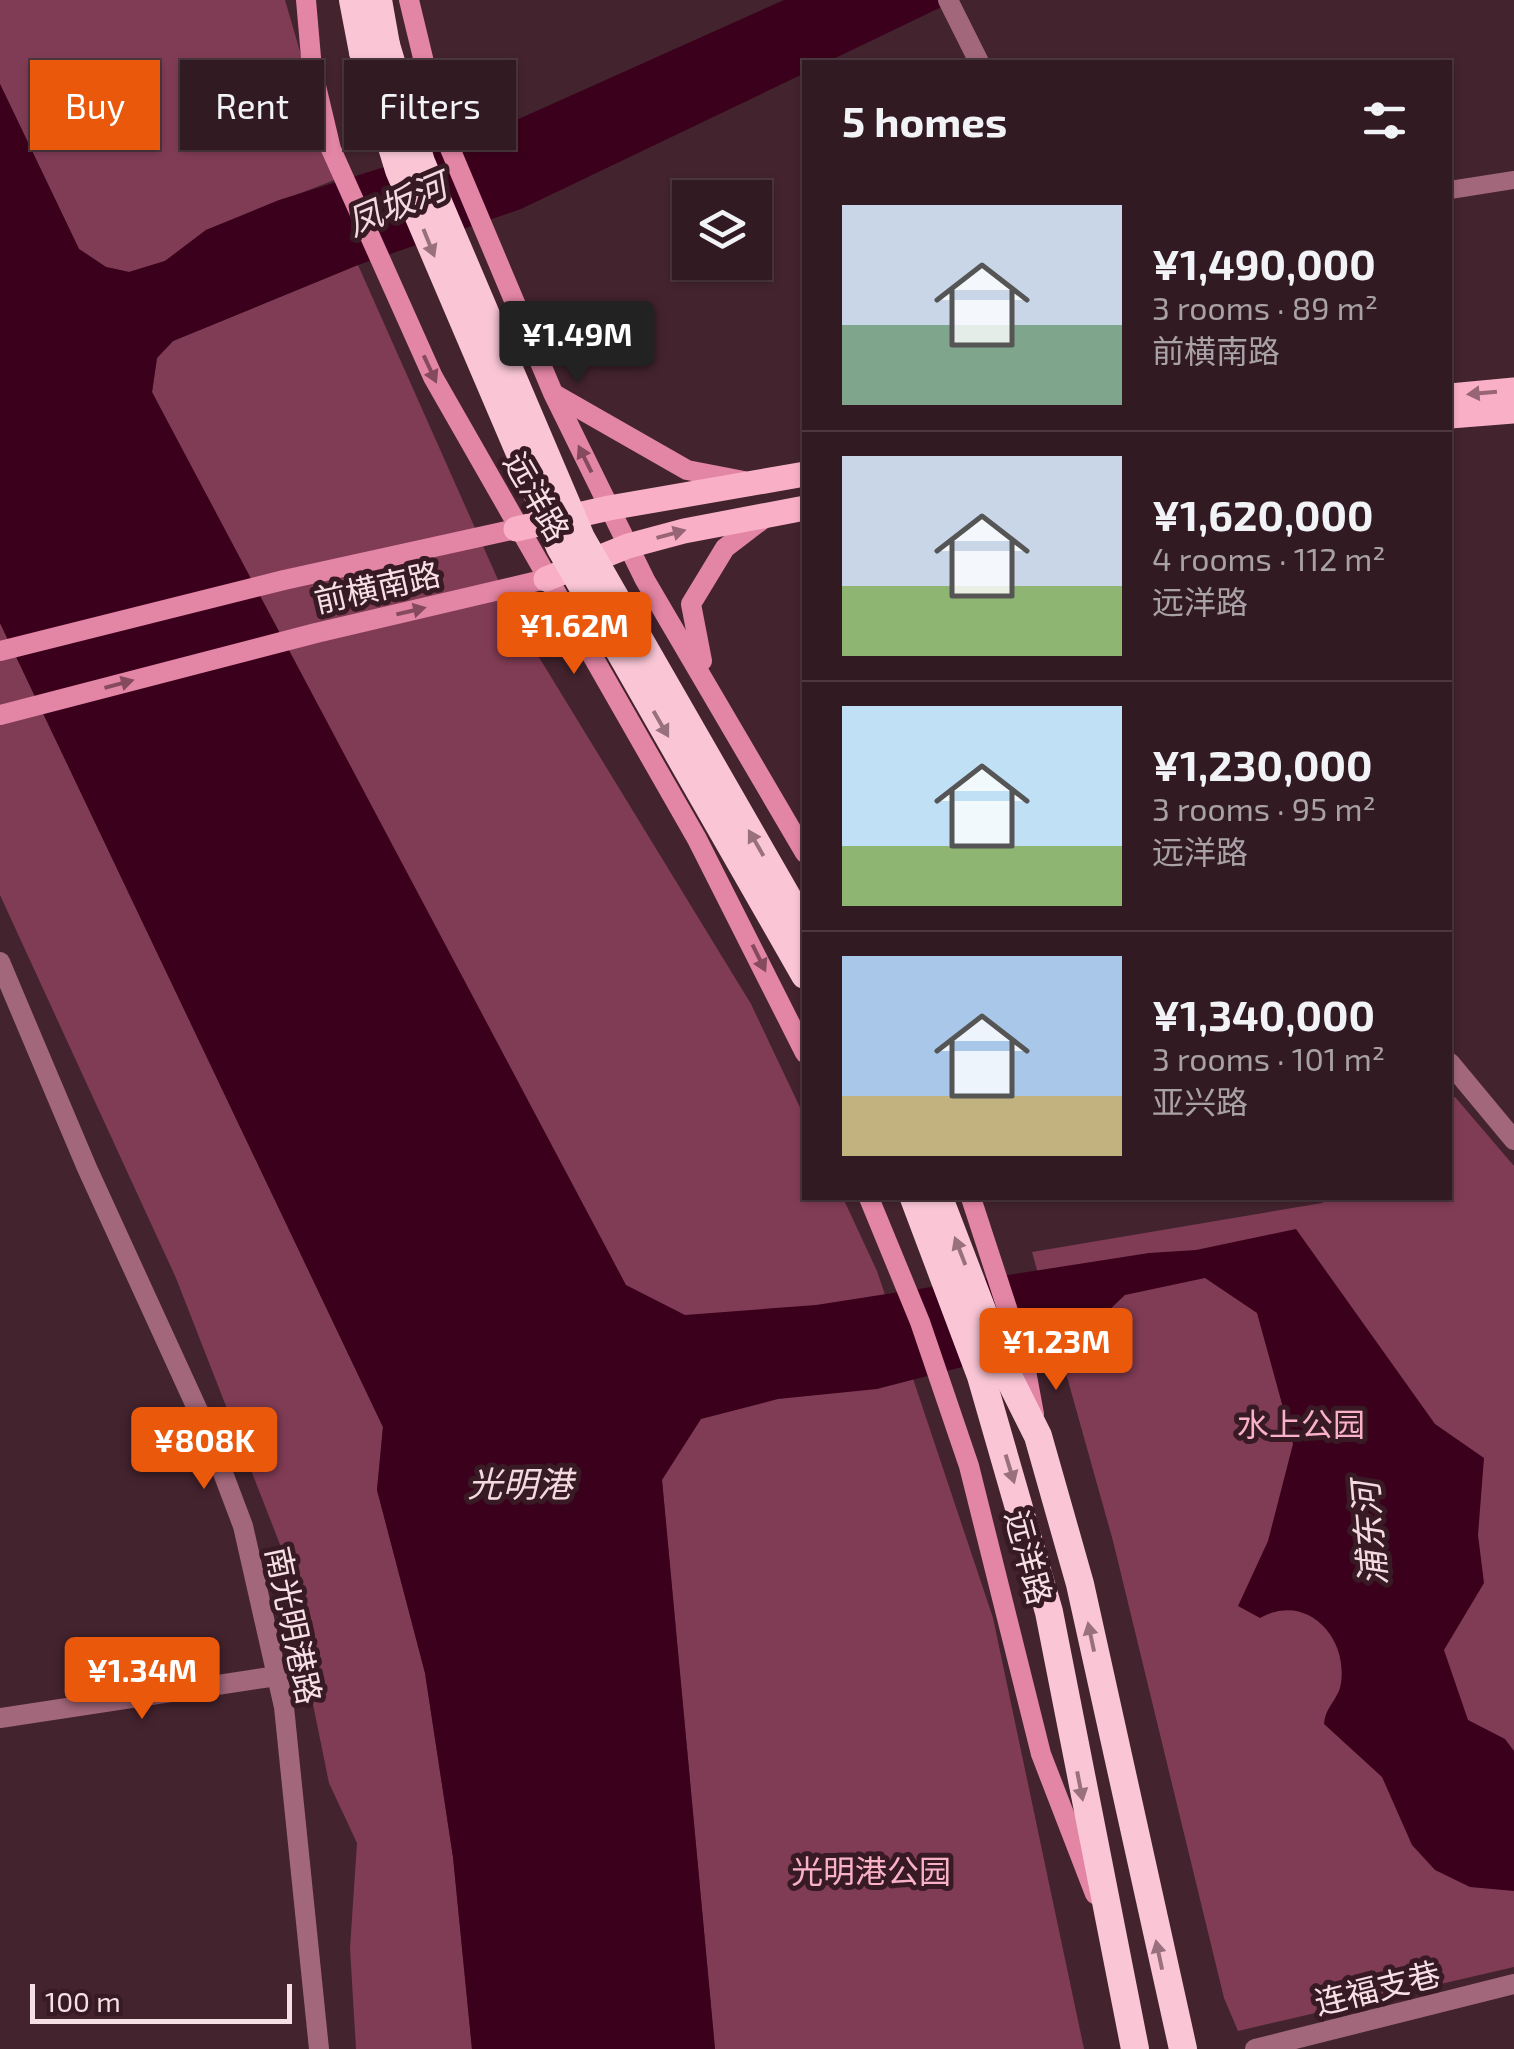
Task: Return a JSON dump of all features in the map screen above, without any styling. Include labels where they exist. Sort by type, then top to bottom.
[{"type":"highway","points":[[353,0],[581,538],[802,923]]},
{"type":"highway","points":[[378,0],[374,49],[399,170],[560,547],[802,969]]},
{"type":"highway","points":[[915,1200],[1003,1369]]},
{"type":"highway","points":[[940,1200],[1003,1369]]},
{"type":"highway","name":"远洋路","points":[[1003,1369],[1038,1436],[1080,1584],[1182,2049]]},
{"type":"highway","name":"远洋路","points":[[1003,1369],[1135,2049]]},
{"type":"main road","name":"远洋路","points":[[306,0],[317,98],[340,172],[448,408],[697,839],[802,1047]]},
{"type":"main road","name":"远洋路","points":[[408,0],[438,120],[486,244],[553,393],[628,546],[802,848]]},
{"type":"main road","points":[[1452,396],[1514,390]]},
{"type":"main road","name":"前横南路","points":[[553,393],[687,470],[756,483]]},
{"type":"main road","points":[[1452,416],[1514,411]]},
{"type":"main road","name":"前横南路","points":[[0,651],[284,580],[609,508],[802,475]]},
{"type":"main road","name":"前横南路","points":[[0,715],[316,633],[546,579],[628,546],[684,530],[802,509]]},
{"type":"main road","name":"前横南路","points":[[706,678],[691,604],[725,548],[767,516]]},
{"type":"main road","name":"远洋路","points":[[871,1200],[942,1384],[991,1544],[1041,1754],[1112,1938]]},
{"type":"main road","name":"远洋路","points":[[973,1200],[990,1247],[1003,1369]]},
{"type":"street","points":[[948,0],[977,60]]},
{"type":"street","points":[[1452,190],[1514,180]]},
{"type":"street","name":"南光明港路","points":[[0,962],[86,1168],[216,1453],[243,1526],[286,1726],[319,2049]]},
{"type":"street","points":[[1452,1065],[1514,1140]]},
{"type":"street","points":[[0,1718],[277,1676]]},
{"type":"street","name":"连福支巷","points":[[1255,2049],[1514,1984]]},
{"type":"green space","points":[[0,0],[285,0],[302,60],[180,60],[180,150],[324,150],[324,134],[337,179],[206,230],[165,261],[129,272],[106,267],[79,249],[32,150],[160,150],[160,60],[30,60],[30,147],[0,84]]},
{"type":"green space","name":"光明港公园","points":[[358,265],[515,618],[751,1004],[802,1112],[802,1200],[844,1200],[877,1271],[993,1618],[1084,2049],[715,2049],[662,1480],[152,392],[157,358],[173,341]]},
{"type":"green space","points":[[0,623],[383,1427],[377,1490],[425,1673],[453,1857],[472,2049],[356,2049],[350,1948],[357,1843],[329,1783],[281,1547],[176,1278],[0,895]]},
{"type":"green space","name":"水上公园","points":[[1455,1097],[1514,1166],[1514,1967],[1238,2031],[1224,1998],[1113,1541],[1032,1252],[1326,1200],[1452,1200]]},
{"type":"water","name":"光明港","points":[[784,0],[956,0],[831,60],[802,60],[802,74],[521,209],[358,265],[173,341],[157,358],[152,392],[626,1285],[685,1315],[816,1305],[1149,1253],[1196,1250],[1296,1229],[1435,1424],[1484,1458],[1478,1535],[1484,1583],[1444,1650],[1468,1720],[1505,1739],[1514,1751],[1514,1891],[1470,1887],[1435,1870],[1412,1845],[1382,1777],[1324,1724],[1340,1688],[1342,1670],[1339,1653],[1322,1624],[1294,1611],[1277,1611],[1260,1618],[1238,1606],[1268,1541],[1293,1444],[1257,1313],[1205,1278],[1125,1295],[1082,1336],[877,1389],[778,1399],[701,1419],[662,1480],[715,2049],[472,2049],[453,1857],[425,1673],[377,1490],[383,1427],[0,623],[0,84],[79,249],[106,267],[129,272],[165,261],[206,230],[279,200],[439,150],[516,150],[516,120]]},
{"type":"water label","name":"凤坂河","points":[[396,203]]},
{"type":"water label","name":"浦东河","points":[[1368,1534]]}]
